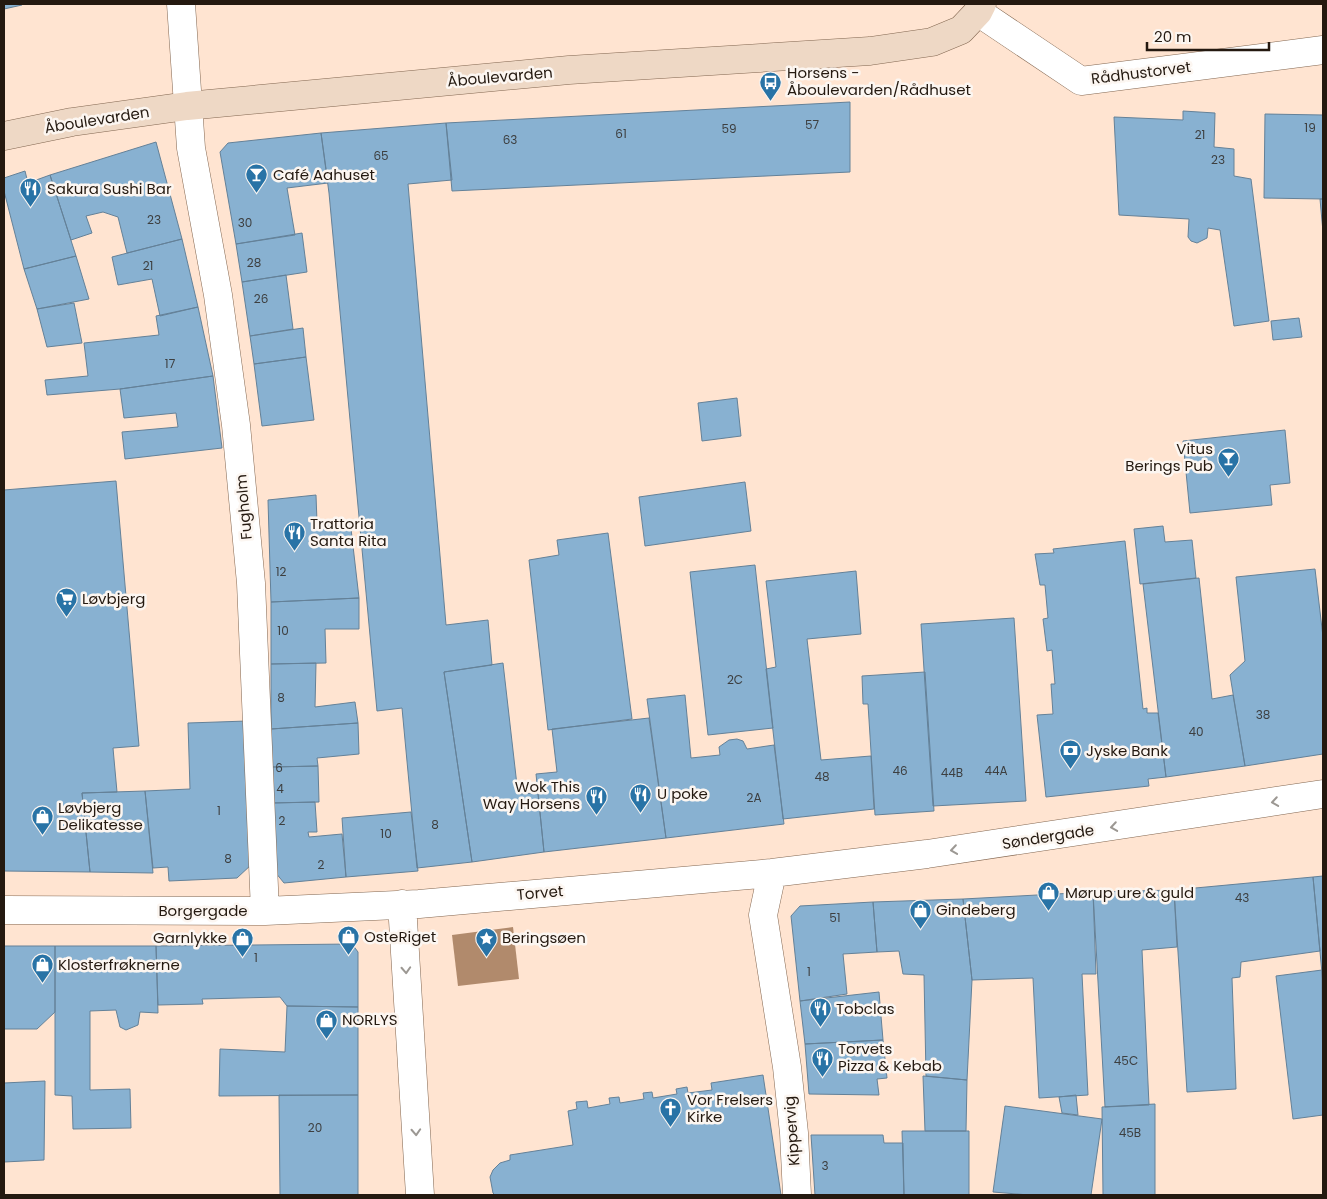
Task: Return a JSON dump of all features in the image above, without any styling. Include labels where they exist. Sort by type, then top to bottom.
[{"type":"street","name":"Fugholm","points":[[181,4],[191,148],[218,295],[238,444],[252,583],[266,911]]},
{"type":"street","name":"Åboulevarden","points":[[4,136],[72,122],[187,106],[569,70],[870,52],[932,42],[961,30],[980,8]]},
{"type":"street","name":"Rådhustorvet","points":[[980,8],[1081,81],[1323,50]]},
{"type":"street","name":"Søndergade","points":[[772,872],[927,854],[1323,794]]},
{"type":"street","name":"Torvet","points":[[402,904],[772,872]]},
{"type":"street","name":"Kippervig","points":[[772,872],[763,915],[787,1067],[794,1133],[796,1195]]},
{"type":"street","name":"Borgergade","points":[[4,910],[266,911],[402,904]]},
{"type":"street","points":[[402,904],[420,1195]]},
{"type":"shaded area","name":"Beringsøen","points":[[513,927],[519,979],[458,986],[452,935]]},
{"type":"building","points":[[4,4],[22,4],[22,5],[4,9]]},
{"type":"building","points":[[850,102],[850,172],[452,191],[446,123]]},
{"type":"building","points":[[1183,111],[1215,113],[1214,147],[1234,149],[1234,176],[1251,179],[1269,321],[1234,326],[1220,230],[1208,228],[1207,238],[1197,243],[1191,241],[1188,237],[1189,219],[1119,215],[1114,117],[1183,120]]},
{"type":"building","points":[[1265,114],[1323,115],[1323,199],[1264,198]]},
{"type":"building","points":[[446,123],[452,180],[408,184],[446,625],[488,620],[492,665],[444,672],[472,862],[417,868],[402,708],[377,711],[329,193],[321,133]]},
{"type":"building","points":[[321,133],[328,183],[287,188],[295,235],[236,244],[220,152],[228,143]]},
{"type":"building","points":[[156,142],[182,239],[127,253],[118,217],[103,212],[86,216],[92,233],[71,240],[50,175]]},
{"type":"building","points":[[25,171],[28,183],[50,175],[76,256],[24,269],[4,191],[4,178]]},
{"type":"building","points":[[1320,199],[1323,199],[1323,232]]},
{"type":"building","points":[[302,233],[307,272],[242,282],[236,244]]},
{"type":"building","points":[[182,239],[198,307],[160,316],[152,279],[118,285],[112,257]]},
{"type":"building","points":[[76,256],[89,299],[37,309],[24,269]]},
{"type":"building","points":[[286,275],[293,329],[250,336],[242,282]]},
{"type":"building","points":[[74,303],[82,343],[47,347],[37,309]]},
{"type":"building","points":[[198,307],[213,376],[120,389],[47,395],[45,380],[88,376],[84,343],[159,335],[156,316]]},
{"type":"building","points":[[1299,318],[1302,337],[1273,340],[1271,321]]},
{"type":"building","points":[[303,328],[306,357],[254,364],[250,336]]},
{"type":"building","points":[[306,357],[314,420],[262,426],[254,364]]},
{"type":"building","points":[[213,376],[222,448],[125,459],[122,432],[178,427],[176,413],[124,418],[120,389]]},
{"type":"building","points":[[737,398],[741,436],[702,441],[698,403]]},
{"type":"building","points":[[1285,430],[1290,483],[1270,485],[1272,505],[1190,513],[1183,441]]},
{"type":"building","name":"Løvbjerg","points":[[116,481],[139,746],[113,748],[117,792],[82,793],[90,872],[4,871],[4,490]]},
{"type":"building","points":[[745,482],[751,531],[645,546],[639,497]]},
{"type":"building","points":[[316,495],[317,522],[350,520],[359,598],[271,602],[268,500]]},
{"type":"building","points":[[1163,526],[1165,542],[1192,540],[1196,578],[1140,584],[1134,529]]},
{"type":"building","points":[[608,533],[632,719],[548,730],[529,560],[559,555],[557,540]]},
{"type":"building","points":[[1125,541],[1143,709],[1147,708],[1147,713],[1158,713],[1166,777],[1148,779],[1149,786],[1046,797],[1037,715],[1053,714],[1051,684],[1055,684],[1052,650],[1047,651],[1043,619],[1048,618],[1045,585],[1040,585],[1035,554],[1054,553],[1053,549]]},
{"type":"building","points":[[755,565],[773,728],[708,735],[690,572]]},
{"type":"building","points":[[1315,569],[1323,637],[1323,754],[1245,766],[1230,675],[1245,661],[1236,577]]},
{"type":"building","points":[[856,571],[861,634],[807,639],[821,760],[871,756],[874,809],[783,819],[766,669],[776,667],[766,581]]},
{"type":"building","points":[[1199,578],[1212,699],[1233,695],[1245,766],[1166,777],[1143,584]]},
{"type":"building","points":[[359,598],[359,629],[325,629],[326,663],[271,664],[271,602]]},
{"type":"building","points":[[1014,618],[1026,801],[933,806],[921,624]]},
{"type":"building","points":[[316,663],[315,707],[355,702],[358,723],[271,729],[271,664]]},
{"type":"building","points":[[503,663],[518,794],[538,793],[544,852],[472,862],[444,672]]},
{"type":"building","points":[[925,672],[934,811],[875,815],[868,704],[863,704],[862,676]]},
{"type":"building","points":[[685,695],[691,758],[720,755],[719,747],[729,740],[737,739],[743,741],[747,749],[774,745],[784,824],[666,838],[647,699]]},
{"type":"building","points":[[649,718],[666,838],[544,852],[536,774],[557,772],[552,729]]},
{"type":"building","points":[[247,721],[252,864],[237,878],[169,881],[168,867],[153,868],[145,791],[190,789],[188,723]]},
{"type":"building","points":[[358,723],[359,754],[317,758],[318,766],[272,767],[271,729]]},
{"type":"building","points":[[318,766],[319,802],[273,803],[272,767]]},
{"type":"building","points":[[145,791],[153,873],[90,872],[82,793]]},
{"type":"building","points":[[315,802],[317,832],[308,832],[309,837],[342,834],[346,877],[284,883],[271,867],[269,803]]},
{"type":"building","points":[[411,812],[418,871],[346,877],[342,818]]},
{"type":"building","points":[[1323,876],[1323,984],[1313,877]]},
{"type":"building","points":[[1313,877],[1320,951],[1241,962],[1240,977],[1232,978],[1236,1089],[1187,1092],[1174,890]]},
{"type":"building","points":[[1174,890],[1177,947],[1142,950],[1149,1105],[1105,1107],[1093,892]]},
{"type":"building","points":[[1093,892],[1096,974],[1082,974],[1088,1095],[1039,1098],[1033,978],[972,980],[963,899]]},
{"type":"building","points":[[963,899],[972,980],[967,1080],[926,1076],[924,975],[903,974],[899,951],[877,952],[873,902]]},
{"type":"building","points":[[873,902],[877,952],[843,954],[847,994],[800,1001],[791,916],[800,906]]},
{"type":"building","points":[[352,944],[358,952],[358,1007],[287,1006],[280,997],[202,999],[203,1004],[158,1005],[156,946]]},
{"type":"building","points":[[4,946],[55,946],[55,1012],[37,1029],[4,1029]]},
{"type":"building","points":[[55,946],[156,946],[158,1013],[140,1012],[138,1025],[126,1030],[120,1027],[116,1010],[90,1011],[90,1090],[130,1089],[131,1128],[73,1129],[72,1096],[55,1095]]},
{"type":"building","points":[[1322,970],[1323,1115],[1293,1119],[1276,976]]},
{"type":"building","points":[[879,992],[883,1040],[805,1044],[800,1001]]},
{"type":"building","points":[[287,1006],[358,1007],[358,1095],[219,1096],[220,1049],[285,1052]]},
{"type":"building","points":[[883,1040],[887,1078],[877,1079],[879,1095],[809,1094],[805,1044]]},
{"type":"building","name":"Vor Frelsers Kirke","points":[[763,1075],[781,1195],[495,1195],[493,1193],[490,1177],[493,1170],[500,1163],[510,1160],[510,1155],[573,1145],[568,1111],[577,1109],[576,1102],[587,1101],[588,1108],[610,1104],[609,1098],[619,1097],[620,1103],[644,1099],[643,1093],[652,1092],[653,1098],[677,1094],[676,1089],[687,1087],[688,1093],[712,1090],[711,1083]]},
{"type":"building","points":[[923,1076],[967,1080],[966,1131],[925,1131]]},
{"type":"building","points":[[45,1081],[44,1160],[4,1162],[4,1083]]},
{"type":"building","points":[[279,1095],[358,1095],[358,1195],[280,1195]]},
{"type":"building","points":[[1076,1095],[1078,1115],[1062,1113],[1059,1097]]},
{"type":"building","points":[[1155,1104],[1155,1195],[1103,1195],[1102,1107]]},
{"type":"building","points":[[1005,1106],[1102,1119],[1091,1195],[1029,1195],[993,1192]]},
{"type":"building","points":[[902,1131],[969,1131],[969,1195],[904,1195]]},
{"type":"building","points":[[811,1135],[883,1135],[884,1143],[903,1143],[904,1195],[815,1195]]},
{"type":"place","name":"Horsens - Åboulevarden/Rådhuset","points":[[771,101]]},
{"type":"place","name":"Café Aahuset","points":[[257,194]]},
{"type":"place","name":"Sakura Sushi Bar","points":[[31,208]]},
{"type":"place","name":"Vitus Berings Pub","points":[[1229,477]]},
{"type":"place","name":"Trattoria Santa Rita","points":[[294,552]]},
{"type":"place","name":"Løvbjerg","points":[[66,618]]},
{"type":"place","name":"Jyske Bank","points":[[1070,770]]},
{"type":"place","name":"U poke","points":[[641,813]]},
{"type":"place","name":"Wok This Way Horsens","points":[[596,815]]},
{"type":"place","name":"Løvbjerg Delikatesse","points":[[42,836]]},
{"type":"place","name":"Mørup ure & guld","points":[[1049,912]]},
{"type":"place","name":"Gindeberg","points":[[920,929]]},
{"type":"place","name":"OsteRiget","points":[[348,956]]},
{"type":"place","name":"Garnlykke","points":[[243,957]]},
{"type":"place","name":"Beringsøen","points":[[486,957]]},
{"type":"place","name":"Klosterfrøknerne","points":[[42,984]]},
{"type":"place","name":"Tobclas","points":[[820,1028]]},
{"type":"place","name":"NORLYS","points":[[326,1039]]},
{"type":"place","name":"Torvets Pizza & Kebab","points":[[822,1077]]},
{"type":"place","name":"Vor Frelsers Kirke","points":[[671,1128]]}]
